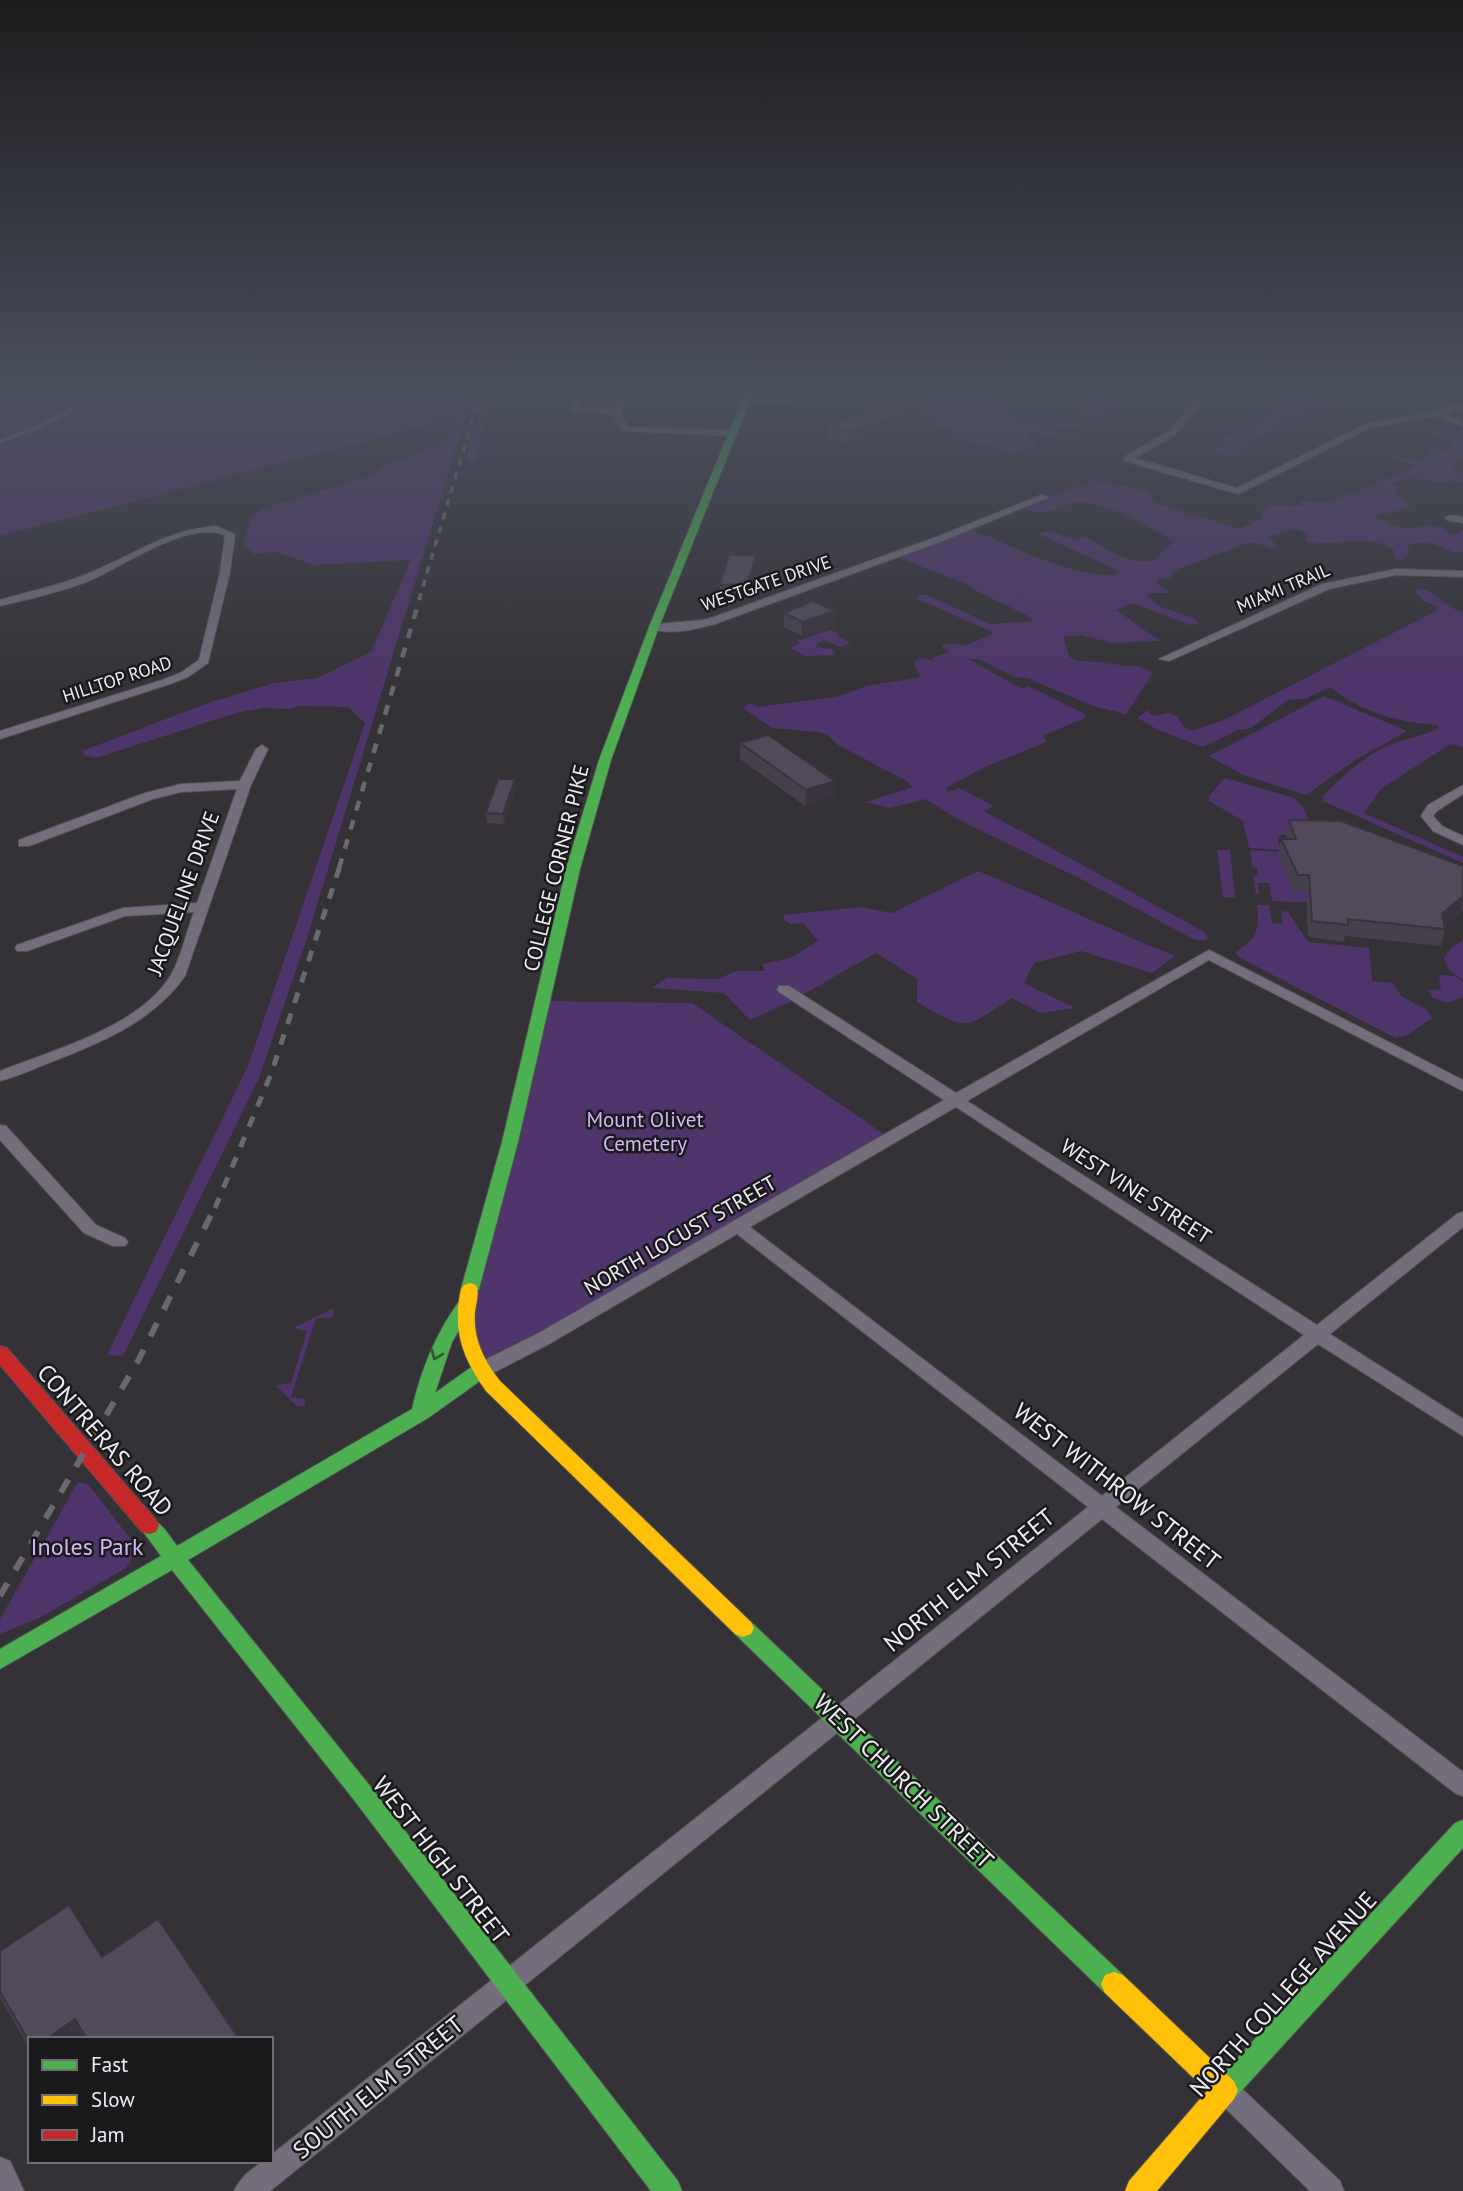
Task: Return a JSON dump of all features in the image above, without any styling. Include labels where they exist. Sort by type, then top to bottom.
[{"type":"main road","name":"COLLEGE CORNER PIKE","points":[[480,1371],[470,1357],[466,1341],[463,1322],[466,1303],[510,1142],[573,869],[605,760],[654,627],[710,490]]},
{"type":"main road","points":[[421,1413],[433,1359],[449,1325],[466,1303]]},
{"type":"main road","name":"CONTRERAS ROAD","points":[[0,1353],[176,1558]]},
{"type":"main road","name":"NORTH LOCUST STREET","points":[[0,1660],[421,1413],[480,1371]]},
{"type":"main road","name":"WEST CHURCH STREET","points":[[480,1371],[502,1397],[564,1458],[1225,2090]]},
{"type":"main road","name":"WEST HIGH STREET","points":[[176,1558],[668,2191]]},
{"type":"main road","name":"NORTH COLLEGE AVENUE","points":[[1139,2191],[1225,2090],[1463,1831]]},
{"type":"street","name":"WESTGATE DRIVE","points":[[654,627],[687,627],[711,622],[942,538],[1044,497]]},
{"type":"street","points":[[1450,518],[1463,520]]},
{"type":"street","name":"HILLTOP ROAD","points":[[0,735],[166,682],[198,667],[204,661],[225,572],[230,534],[218,529],[195,532],[144,549],[85,578],[5,601]]},
{"type":"street","name":"MIAMI TRAIL","points":[[1165,659],[1326,586],[1396,572],[1463,574]]},
{"type":"street","points":[[0,592],[5,601]]},
{"type":"street","name":"JACQUELINE DRIVE","points":[[0,1076],[120,1026],[156,1004],[169,992],[178,976],[244,785],[262,749]]},
{"type":"street","points":[[24,843],[149,796],[181,788],[244,785]]},
{"type":"street","points":[[1463,789],[1432,808],[1426,816],[1429,823],[1438,830],[1463,841]]},
{"type":"street","points":[[22,948],[123,912],[202,907]]},
{"type":"street","name":"NORTH LOCUST STREET","points":[[480,1371],[543,1339],[739,1227],[1209,954],[1463,1086]]},
{"type":"street","name":"WEST VINE STREET","points":[[784,989],[1463,1430]]},
{"type":"street","points":[[0,1130],[90,1229],[119,1242]]},
{"type":"street","name":"NORTH ELM STREET","points":[[508,1983],[1463,1218]]},
{"type":"street","name":"WEST WITHROW STREET","points":[[739,1227],[1463,1786]]},
{"type":"street","name":"SOUTH ELM STREET","points":[[248,2191],[508,1983]]},
{"type":"street","name":"WEST CHURCH STREET","points":[[1225,2090],[1329,2191]]},
{"type":"street","points":[[0,2171],[10,2191]]},
{"type":"green space","points":[[0,490],[177,490],[0,536]]},
{"type":"green space","points":[[323,490],[443,490],[307,938],[259,1078],[123,1356],[107,1355],[248,1066],[365,723],[348,707],[263,708],[236,713],[96,758],[85,756],[82,751],[208,703],[274,683],[317,678],[371,652],[411,560],[314,565],[277,552],[254,554],[243,545],[251,516],[265,508]]},
{"type":"green space","points":[[1067,490],[1140,490],[1165,506],[1239,529],[1262,519],[1261,512],[1271,506],[1303,505],[1299,501],[1279,498],[1327,503],[1357,490],[1397,490],[1396,497],[1412,505],[1395,512],[1374,515],[1400,527],[1433,526],[1453,535],[1463,530],[1463,551],[1456,553],[1420,542],[1408,546],[1409,555],[1399,561],[1389,547],[1380,543],[1311,543],[1306,541],[1307,535],[1302,531],[1292,529],[1266,537],[1274,542],[1276,550],[1253,542],[1247,543],[1174,571],[1169,579],[1158,578],[1157,583],[1171,593],[1150,593],[1147,596],[1161,607],[1194,618],[1199,623],[1190,625],[1133,603],[1116,610],[1160,641],[1111,643],[1082,635],[1063,637],[1069,656],[1075,660],[1141,667],[1153,673],[1126,714],[1093,706],[1030,679],[1015,677],[978,659],[968,659],[1022,689],[1029,686],[1085,714],[1085,718],[1044,735],[1046,742],[985,767],[946,788],[948,792],[959,788],[994,806],[984,811],[1204,932],[1208,938],[1204,941],[1193,939],[1081,879],[965,823],[925,799],[890,808],[866,802],[913,787],[905,780],[838,745],[827,735],[772,728],[743,708],[749,703],[759,707],[840,696],[866,686],[921,677],[914,665],[916,660],[922,658],[934,661],[933,657],[950,652],[942,647],[943,645],[955,643],[965,646],[994,633],[916,598],[919,595],[927,595],[990,624],[1034,621],[973,589],[972,586],[899,558],[971,530],[1057,565],[1095,574],[1114,575],[1119,571],[1037,533],[1049,531],[1076,540],[1085,537],[1130,560],[1140,561],[1158,558],[1162,550],[1174,543],[1131,518],[1094,504],[1076,502],[1042,512],[1021,508]]},
{"type":"green space","points":[[1417,588],[1430,592],[1463,612],[1463,747],[1450,744],[1381,789],[1364,813],[1463,857],[1463,863],[1323,801],[1323,796],[1347,773],[1382,748],[1439,728],[1437,725],[1380,715],[1330,687],[1307,698],[1288,700],[1251,728],[1238,730],[1203,747],[1158,730],[1138,718],[1147,710],[1153,716],[1168,713],[1177,716],[1184,727],[1192,731],[1226,719],[1436,611],[1437,607],[1424,601],[1415,592]]},
{"type":"green space","points":[[830,630],[851,643],[840,647],[825,640],[818,643],[816,647],[832,649],[835,655],[806,656],[790,648],[800,643],[796,641]]},
{"type":"green space","points":[[1324,696],[1407,731],[1357,759],[1306,795],[1243,775],[1209,756]]},
{"type":"green space","points":[[1225,778],[1294,798],[1303,807],[1315,834],[1280,835],[1278,840],[1281,850],[1249,848],[1243,821],[1209,801],[1209,796]]},
{"type":"green space","points":[[1217,850],[1230,850],[1235,898],[1223,897]]},
{"type":"green space","points":[[1250,850],[1282,852],[1313,891],[1319,903],[1272,901],[1269,883],[1258,883],[1259,895],[1256,894],[1253,876],[1258,875],[1257,868],[1252,867]]},
{"type":"green space","points":[[978,871],[1175,956],[1152,973],[1081,951],[1034,963],[1024,983],[1075,1008],[1040,1013],[1012,998],[984,1016],[966,1023],[947,1018],[917,1002],[917,979],[876,953],[790,1002],[750,1020],[724,993],[652,988],[667,978],[718,979],[736,971],[765,971],[762,964],[791,958],[818,941],[803,923],[791,924],[784,920],[784,915],[859,907],[892,913]]},
{"type":"green space","points":[[1257,905],[1269,905],[1272,923],[1283,924],[1281,911],[1288,912],[1308,942],[1369,948],[1372,981],[1393,983],[1401,996],[1427,1010],[1432,1018],[1406,1036],[1396,1038],[1238,957],[1236,952],[1249,942],[1256,932]]},
{"type":"green space","points":[[1463,940],[1463,980],[1449,970],[1444,958],[1451,948]]},
{"type":"green space","points":[[1439,975],[1455,976],[1463,982],[1463,997],[1447,1003],[1433,998],[1428,990],[1441,989]]},
{"type":"green space","name":"Mount Olivet Cemetery","points":[[544,1001],[692,1003],[891,1139],[480,1371],[466,1303]]},
{"type":"green space","points":[[332,1309],[334,1315],[330,1318],[316,1318],[291,1397],[305,1399],[305,1406],[298,1407],[275,1385],[291,1383],[307,1331],[293,1328]]},
{"type":"green space","name":"Inoles Park","points":[[78,1482],[88,1484],[139,1550],[139,1557],[133,1557],[126,1568],[39,1618],[0,1634],[0,1619]]},
{"type":"building","points":[[729,555],[756,555],[747,584],[720,585]]},
{"type":"building","points":[[813,601],[835,611],[802,622],[784,613]]},
{"type":"building","points":[[768,735],[835,781],[806,790],[740,743]]},
{"type":"building","points":[[498,779],[515,779],[503,814],[486,813]]},
{"type":"building","points":[[1289,820],[1341,821],[1463,866],[1463,896],[1442,914],[1445,929],[1348,919],[1348,925],[1312,921],[1309,875],[1298,875],[1281,839],[1296,839]]},
{"type":"building","points":[[69,1905],[102,1957],[158,1919],[238,2037],[86,2037],[75,2019],[50,2037],[28,2037],[28,2040],[0,1992],[0,1951]]},
{"type":"railway","points":[[419,600],[452,490]]},
{"type":"railway","points":[[339,868],[420,598]]},
{"type":"railway","points":[[215,1208],[271,1074],[340,866]]},
{"type":"railway","points":[[0,1596],[138,1361],[215,1207]]},
{"type":"traffic: fast","points":[[470,1289],[510,1142],[573,869],[605,760],[654,627],[710,490]]},
{"type":"traffic: fast","points":[[421,1413],[437,1356],[466,1304]]},
{"type":"traffic: fast","points":[[0,1660],[421,1413],[480,1371]]},
{"type":"traffic: fast","points":[[149,1526],[362,1793],[668,2191]]},
{"type":"traffic: fast","points":[[743,1628],[1114,1984]]},
{"type":"traffic: fast","points":[[1225,2090],[1463,1831]]},
{"type":"traffic: slow","points":[[470,1289],[465,1316],[466,1329],[472,1352],[484,1375],[743,1628]]},
{"type":"traffic: slow","points":[[1114,1984],[1225,2090],[1139,2191]]},
{"type":"traffic: jam","points":[[0,1353],[149,1526]]}]
